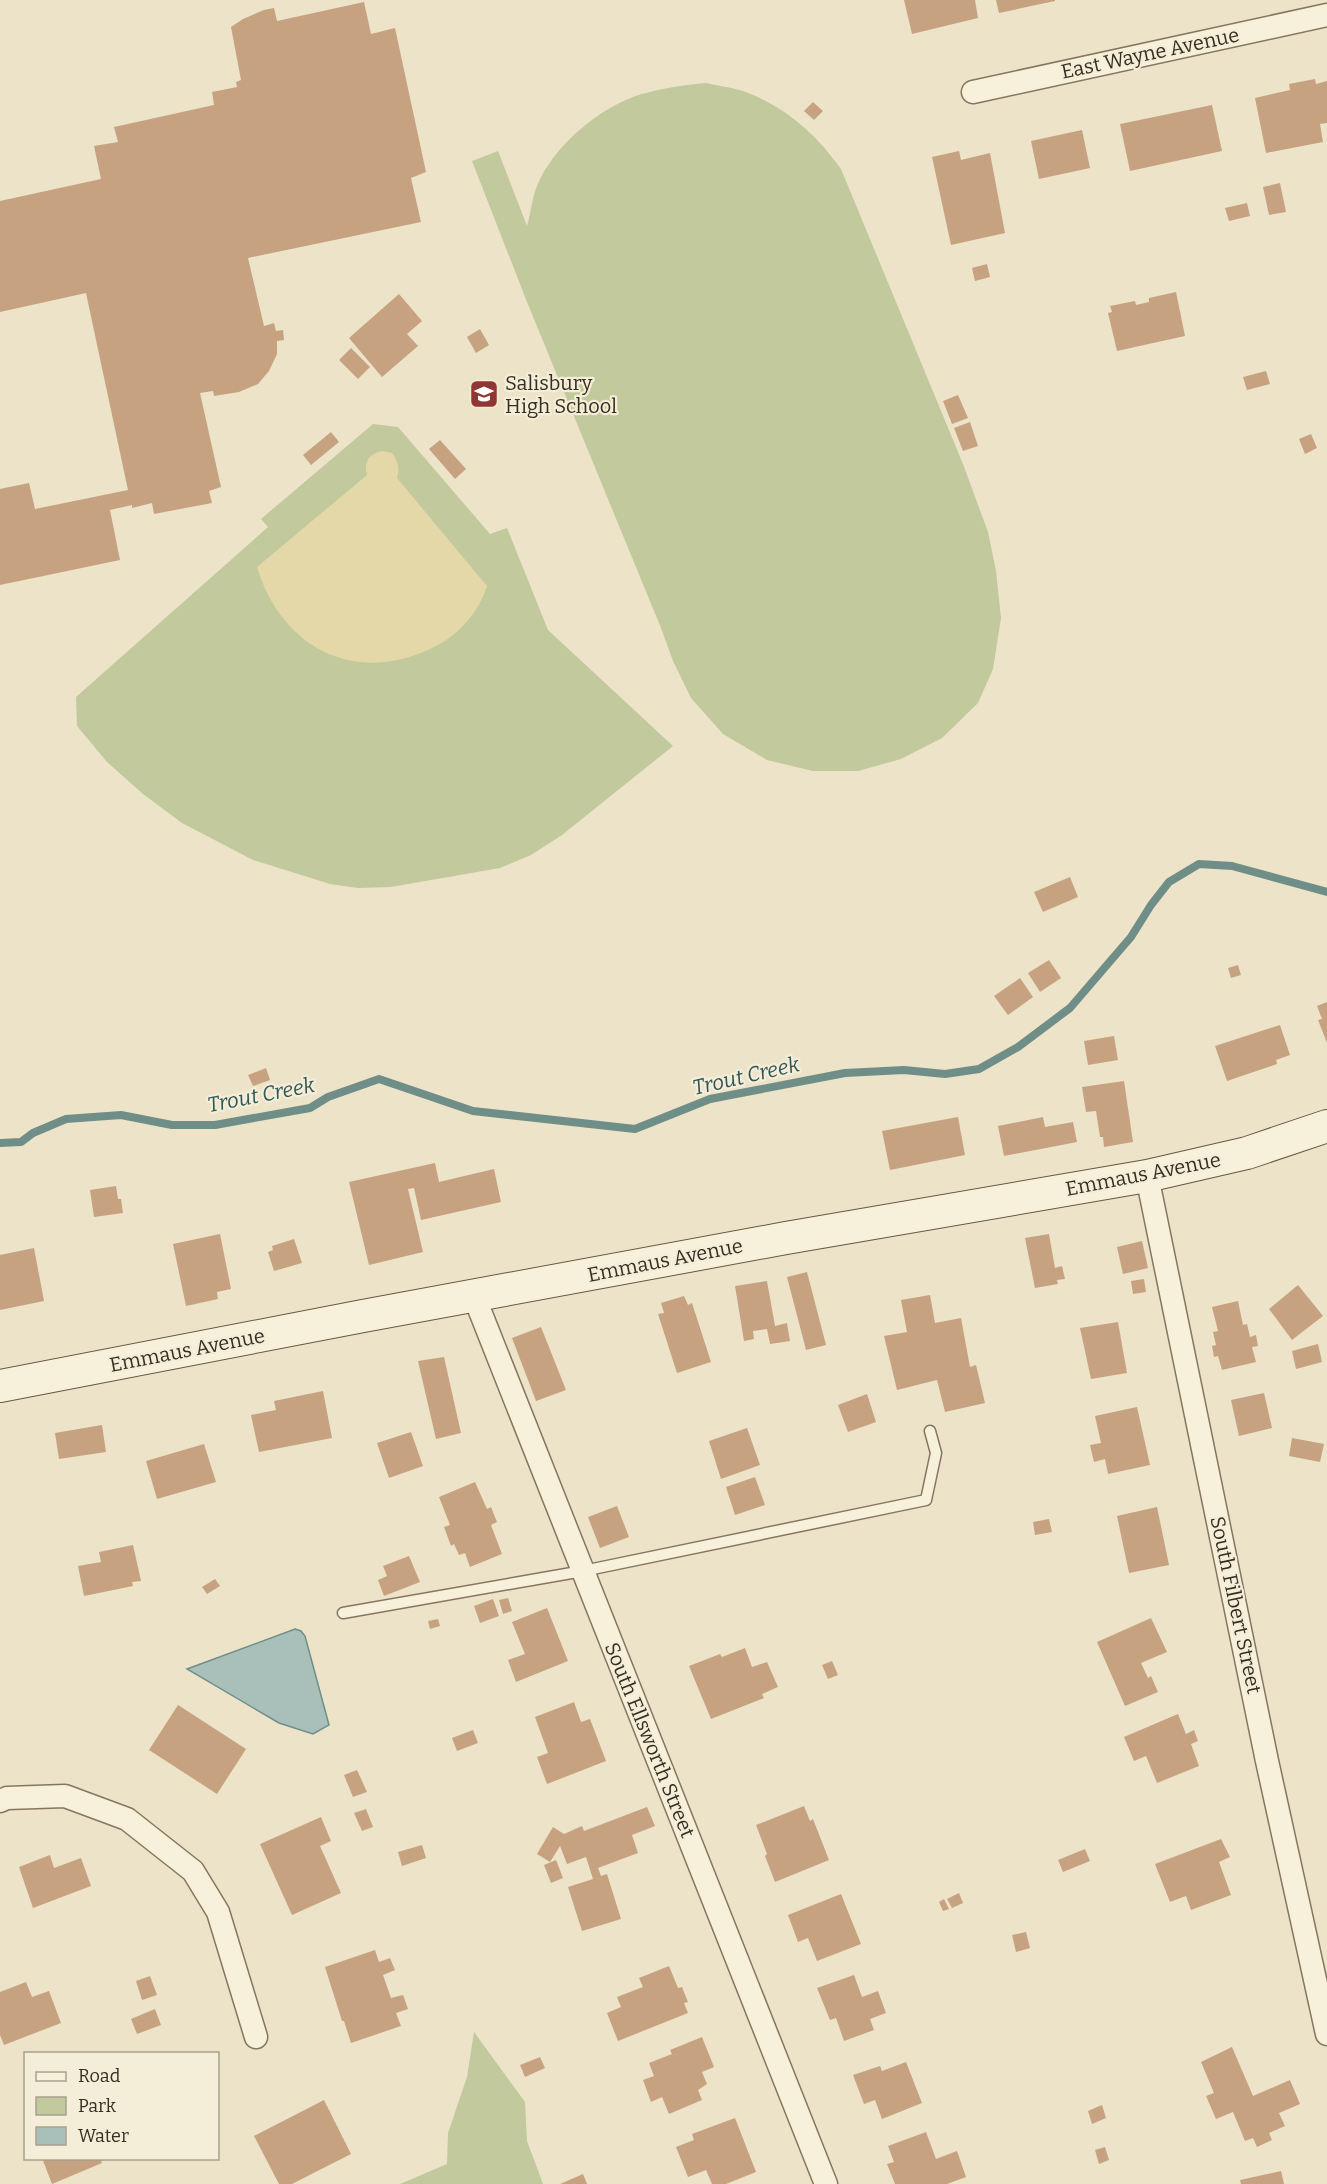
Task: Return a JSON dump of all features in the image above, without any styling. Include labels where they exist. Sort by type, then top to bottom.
[{"type":"main road","name":"Emmaus Avenue","points":[[0,1386],[797,1236],[1147,1176],[1247,1153],[1327,1126]]},
{"type":"street","name":"East Wayne Avenue","points":[[973,92],[1327,15]]},
{"type":"street","name":"South Filbert Street","points":[[1147,1176],[1267,1761],[1327,2034]]},
{"type":"street","name":"South Ellsworth Street","points":[[474,1296],[826,2184]]},
{"type":"street","points":[[0,1801],[8,1798],[65,1797],[127,1819],[193,1871],[218,1912],[255,2037]]},
{"type":"lane","points":[[343,1613],[583,1571],[926,1500],[936,1453],[930,1431]]},
{"type":"green space","points":[[706,83],[743,91],[786,113],[821,144],[841,169],[963,464],[988,532],[996,571],[1001,618],[993,669],[978,703],[942,738],[901,759],[858,771],[813,771],[767,760],[723,734],[691,698],[673,661],[472,161],[498,151],[527,226],[535,191],[544,171],[566,142],[595,118],[626,100],[642,94]]},
{"type":"green space","points":[[373,424],[398,427],[490,534],[507,528],[548,630],[673,746],[562,835],[531,855],[500,868],[391,887],[358,888],[330,884],[253,860],[182,823],[143,794],[107,762],[77,726],[76,697],[268,527],[261,519]]},
{"type":"green space","points":[[474,2032],[525,2102],[527,2141],[543,2184],[400,2184],[447,2164],[448,2133],[467,2077]]},
{"type":"sand","points":[[383,451],[392,453],[398,465],[397,478],[487,586],[472,615],[449,638],[430,649],[401,659],[374,663],[348,660],[324,652],[302,638],[283,619],[268,595],[257,567],[367,475],[366,466],[369,458]]},
{"type":"water","points":[[295,1629],[301,1631],[305,1636],[329,1725],[313,1734],[279,1723],[187,1669]]},
{"type":"building","points":[[904,0],[975,0],[978,18],[912,34]]},
{"type":"building","points":[[996,0],[1055,0],[1055,1],[999,13]]},
{"type":"building","points":[[364,2],[371,34],[395,28],[426,172],[411,178],[421,222],[248,258],[264,326],[274,323],[276,331],[283,330],[284,340],[277,341],[277,354],[269,371],[258,384],[239,392],[214,396],[213,391],[200,393],[221,487],[209,491],[212,503],[154,514],[152,503],[110,510],[120,560],[0,585],[0,489],[29,483],[35,509],[128,490],[86,293],[0,312],[0,201],[101,179],[94,146],[118,142],[114,127],[214,105],[212,92],[237,87],[236,82],[241,80],[231,27],[243,19],[274,8],[277,21]]},
{"type":"building","points":[[1315,79],[1316,84],[1327,81],[1327,123],[1320,124],[1323,142],[1266,153],[1255,98],[1290,90],[1289,84]]},
{"type":"building","points":[[813,102],[823,111],[814,120],[804,111]]},
{"type":"building","points":[[1212,105],[1222,151],[1130,171],[1120,124]]},
{"type":"building","points":[[1082,130],[1090,168],[1039,179],[1031,141]]},
{"type":"building","points":[[959,151],[961,160],[990,153],[1005,233],[951,245],[932,157]]},
{"type":"building","points":[[1280,183],[1286,212],[1269,215],[1263,187]]},
{"type":"building","points":[[1247,203],[1250,216],[1229,221],[1225,208]]},
{"type":"building","points":[[987,264],[990,277],[975,281],[972,268]]},
{"type":"building","points":[[1176,292],[1185,336],[1117,351],[1108,313],[1112,312],[1110,306],[1135,301],[1136,305],[1149,302],[1149,298]]},
{"type":"building","points":[[399,294],[422,321],[407,334],[418,346],[382,377],[349,338]]},
{"type":"building","points":[[480,329],[489,345],[476,353],[467,337]]},
{"type":"building","points":[[351,348],[370,367],[358,379],[339,360]]},
{"type":"building","points":[[1266,371],[1270,384],[1247,390],[1243,377]]},
{"type":"building","points":[[958,395],[968,418],[952,424],[943,401]]},
{"type":"building","points":[[970,422],[978,446],[963,451],[954,428]]},
{"type":"building","points":[[331,432],[339,442],[311,465],[303,455]]},
{"type":"building","points":[[1311,434],[1317,448],[1305,454],[1299,439]]},
{"type":"building","points":[[440,440],[466,469],[455,479],[429,449]]},
{"type":"building","points":[[1070,877],[1078,897],[1043,912],[1034,892]]},
{"type":"building","points":[[1049,960],[1061,978],[1040,992],[1028,973]]},
{"type":"building","points":[[1238,965],[1241,975],[1231,978],[1228,968]]},
{"type":"building","points":[[1020,978],[1033,997],[1008,1015],[994,996]]},
{"type":"building","points":[[1327,1002],[1327,1043],[1318,1020],[1322,1019],[1317,1006]]},
{"type":"building","points":[[1280,1025],[1290,1055],[1276,1060],[1277,1064],[1227,1081],[1215,1046]]},
{"type":"building","points":[[1114,1036],[1118,1060],[1088,1065],[1084,1041]]},
{"type":"building","points":[[266,1068],[270,1080],[253,1086],[248,1075]]},
{"type":"building","points":[[1124,1081],[1133,1142],[1104,1147],[1096,1111],[1086,1112],[1082,1087]]},
{"type":"building","points":[[958,1117],[965,1155],[890,1170],[882,1131]]},
{"type":"building","points":[[1043,1117],[1045,1127],[1073,1122],[1077,1142],[1004,1156],[998,1126]]},
{"type":"building","points":[[435,1163],[439,1182],[494,1169],[501,1202],[421,1220],[414,1188],[408,1189],[423,1252],[369,1265],[349,1182]]},
{"type":"building","points":[[116,1186],[123,1213],[94,1217],[90,1190]]},
{"type":"building","points":[[220,1234],[231,1289],[217,1292],[218,1299],[186,1306],[173,1244]]},
{"type":"building","points":[[1049,1234],[1055,1268],[1062,1266],[1065,1279],[1057,1280],[1058,1284],[1035,1288],[1025,1238]]},
{"type":"building","points":[[294,1239],[302,1263],[274,1271],[268,1252],[273,1250],[272,1246]]},
{"type":"building","points":[[1142,1241],[1148,1268],[1123,1274],[1117,1247]]},
{"type":"building","points":[[34,1248],[44,1301],[0,1310],[0,1255]]},
{"type":"building","points":[[807,1272],[826,1345],[806,1350],[787,1277]]},
{"type":"building","points":[[1144,1279],[1146,1292],[1133,1294],[1131,1281]]},
{"type":"building","points":[[767,1281],[775,1326],[787,1323],[790,1341],[770,1344],[767,1329],[753,1331],[754,1339],[744,1341],[735,1286]]},
{"type":"building","points":[[1298,1285],[1323,1316],[1292,1340],[1269,1309]]},
{"type":"building","points":[[930,1295],[935,1323],[961,1318],[970,1367],[976,1365],[985,1403],[945,1412],[937,1380],[897,1390],[884,1336],[907,1332],[901,1300]]},
{"type":"building","points":[[684,1296],[688,1305],[692,1303],[711,1362],[677,1373],[658,1314],[664,1313],[661,1303]]},
{"type":"building","points":[[1238,1301],[1243,1325],[1247,1324],[1250,1337],[1256,1335],[1258,1346],[1252,1347],[1256,1362],[1222,1370],[1218,1356],[1214,1357],[1212,1346],[1216,1345],[1213,1332],[1218,1331],[1212,1307]]},
{"type":"building","points":[[1118,1322],[1127,1373],[1091,1379],[1080,1328]]},
{"type":"building","points":[[541,1327],[566,1390],[536,1401],[512,1338]]},
{"type":"building","points":[[1318,1344],[1322,1362],[1296,1369],[1292,1351]]},
{"type":"building","points":[[444,1357],[461,1433],[436,1439],[418,1361]]},
{"type":"building","points":[[323,1391],[332,1438],[259,1452],[251,1415],[276,1410],[274,1401]]},
{"type":"building","points":[[1264,1393],[1272,1428],[1239,1436],[1231,1400]]},
{"type":"building","points":[[867,1394],[876,1422],[848,1432],[838,1405]]},
{"type":"building","points":[[1137,1407],[1150,1465],[1108,1474],[1105,1459],[1094,1462],[1090,1445],[1101,1443],[1095,1416]]},
{"type":"building","points":[[102,1425],[106,1452],[59,1459],[55,1433]]},
{"type":"building","points":[[747,1428],[760,1465],[721,1479],[709,1441]]},
{"type":"building","points":[[411,1432],[423,1466],[389,1478],[377,1443]]},
{"type":"building","points":[[1292,1438],[1324,1444],[1320,1462],[1289,1456]]},
{"type":"building","points":[[204,1444],[216,1482],[157,1499],[146,1461]]},
{"type":"building","points":[[755,1477],[765,1505],[735,1515],[726,1487]]},
{"type":"building","points":[[475,1482],[487,1509],[491,1507],[497,1522],[491,1525],[502,1554],[470,1567],[465,1553],[459,1555],[454,1544],[451,1546],[444,1527],[450,1525],[439,1497]]},
{"type":"building","points":[[617,1506],[629,1537],[600,1548],[588,1517]]},
{"type":"building","points":[[1157,1507],[1169,1565],[1129,1573],[1117,1516]]},
{"type":"building","points":[[1049,1519],[1052,1532],[1035,1535],[1033,1522]]},
{"type":"building","points":[[133,1545],[141,1581],[132,1582],[133,1586],[84,1596],[78,1566],[101,1562],[99,1552]]},
{"type":"building","points":[[409,1556],[420,1582],[384,1596],[378,1580],[387,1576],[383,1566]]},
{"type":"building","points":[[215,1579],[220,1586],[207,1594],[202,1587]]},
{"type":"building","points":[[508,1598],[512,1611],[503,1614],[499,1600]]},
{"type":"building","points":[[493,1599],[499,1616],[480,1623],[474,1606]]},
{"type":"building","points":[[547,1608],[568,1661],[516,1682],[508,1660],[525,1654],[512,1622]]},
{"type":"building","points":[[1151,1618],[1167,1652],[1141,1663],[1148,1678],[1151,1676],[1158,1692],[1125,1706],[1097,1642]]},
{"type":"building","points":[[438,1619],[440,1626],[430,1629],[428,1621]]},
{"type":"building","points":[[745,1648],[752,1667],[767,1662],[778,1687],[762,1694],[764,1698],[711,1719],[689,1666],[720,1654],[722,1657]]},
{"type":"building","points":[[832,1661],[838,1675],[828,1679],[822,1665]]},
{"type":"building","points":[[574,1702],[581,1722],[590,1719],[606,1761],[547,1784],[537,1757],[548,1753],[535,1717]]},
{"type":"building","points":[[178,1705],[246,1749],[217,1794],[149,1750]]},
{"type":"building","points":[[1178,1714],[1186,1734],[1194,1730],[1198,1741],[1191,1744],[1199,1766],[1157,1783],[1146,1756],[1134,1761],[1124,1737]]},
{"type":"building","points":[[473,1730],[478,1743],[457,1751],[452,1738]]},
{"type":"building","points":[[357,1770],[367,1792],[353,1797],[344,1775]]},
{"type":"building","points":[[804,1806],[810,1821],[813,1819],[829,1860],[775,1882],[756,1825]]},
{"type":"building","points":[[647,1807],[655,1826],[632,1835],[638,1853],[598,1868],[601,1876],[607,1874],[621,1919],[582,1931],[568,1887],[593,1879],[586,1857],[567,1864],[560,1846],[550,1862],[537,1854],[553,1827],[564,1834],[582,1826],[584,1831]]},
{"type":"building","points":[[366,1809],[373,1827],[362,1831],[354,1813]]},
{"type":"building","points":[[321,1817],[331,1841],[320,1846],[341,1893],[292,1915],[260,1844]]},
{"type":"building","points":[[1221,1839],[1230,1857],[1219,1862],[1231,1895],[1191,1910],[1186,1896],[1170,1902],[1155,1864]]},
{"type":"building","points":[[422,1845],[426,1858],[402,1866],[398,1852]]},
{"type":"building","points":[[1085,1849],[1090,1861],[1063,1872],[1058,1860]]},
{"type":"building","points":[[50,1855],[54,1868],[81,1858],[91,1886],[33,1908],[19,1867]]},
{"type":"building","points":[[556,1860],[563,1878],[551,1883],[544,1865]]},
{"type":"building","points":[[959,1893],[963,1903],[952,1908],[947,1899]]},
{"type":"building","points":[[841,1894],[861,1944],[817,1961],[808,1938],[798,1942],[788,1915]]},
{"type":"building","points":[[944,1899],[949,1909],[943,1911],[939,1902]]},
{"type":"building","points":[[1026,1932],[1030,1948],[1016,1952],[1012,1935]]},
{"type":"building","points":[[375,1950],[379,1962],[390,1958],[395,1970],[383,1975],[391,1998],[403,1995],[408,2009],[396,2013],[401,2026],[351,2043],[325,1967]]},
{"type":"building","points":[[669,1966],[678,1988],[682,1987],[688,2002],[684,2003],[688,2013],[618,2041],[607,2013],[621,2007],[617,1997],[643,1987],[639,1978]]},
{"type":"building","points":[[854,1975],[862,1997],[878,1991],[886,2013],[870,2019],[874,2030],[844,2041],[836,2018],[830,2020],[817,1988]]},
{"type":"building","points":[[150,1976],[157,1995],[142,2000],[136,1981]]},
{"type":"building","points":[[26,1982],[32,1997],[49,1991],[61,2023],[4,2045],[0,2035],[0,1992]]},
{"type":"building","points":[[155,2009],[161,2025],[137,2034],[131,2019]]},
{"type":"building","points":[[702,2037],[714,2067],[702,2072],[707,2084],[698,2090],[702,2100],[669,2114],[662,2097],[651,2102],[643,2080],[654,2076],[649,2063],[672,2054],[670,2050]]},
{"type":"building","points":[[1232,2047],[1253,2096],[1290,2080],[1300,2104],[1279,2113],[1285,2126],[1269,2133],[1272,2140],[1257,2147],[1253,2138],[1245,2141],[1233,2112],[1216,2119],[1206,2096],[1214,2093],[1201,2062]]},
{"type":"building","points":[[540,2057],[545,2068],[525,2077],[520,2065]]},
{"type":"building","points":[[906,2062],[922,2103],[882,2119],[875,2100],[864,2104],[853,2075],[880,2066],[882,2071]]},
{"type":"building","points":[[324,2100],[351,2154],[292,2184],[279,2184],[254,2136]]},
{"type":"building","points":[[1102,2105],[1106,2118],[1092,2124],[1088,2111]]},
{"type":"building","points":[[735,2118],[756,2172],[726,2184],[712,2184],[706,2170],[688,2177],[676,2147],[694,2140],[692,2134]]},
{"type":"building","points":[[926,2132],[936,2159],[957,2151],[966,2177],[947,2184],[895,2184],[887,2164],[894,2162],[888,2146]]},
{"type":"building","points":[[1105,2147],[1109,2160],[1099,2164],[1095,2150]]},
{"type":"building","points":[[43,2160],[104,2160],[101,2161],[102,2163],[52,2184]]},
{"type":"building","points":[[1281,2171],[1284,2184],[1241,2184],[1240,2180]]},
{"type":"building","points":[[583,2174],[587,2184],[560,2184]]},
{"type":"waterway","name":"Trout Creek","points":[[0,1143],[21,1142],[33,1133],[66,1119],[121,1115],[172,1125],[215,1125],[310,1108],[328,1097],[379,1079],[473,1111],[635,1129],[710,1099],[845,1073],[904,1070],[945,1074],[979,1069],[1018,1047],[1070,1008],[1131,937],[1169,882],[1199,864],[1232,866],[1327,892]]},
{"type":"place","name":"Salisbury High School","points":[[484,394]]}]
